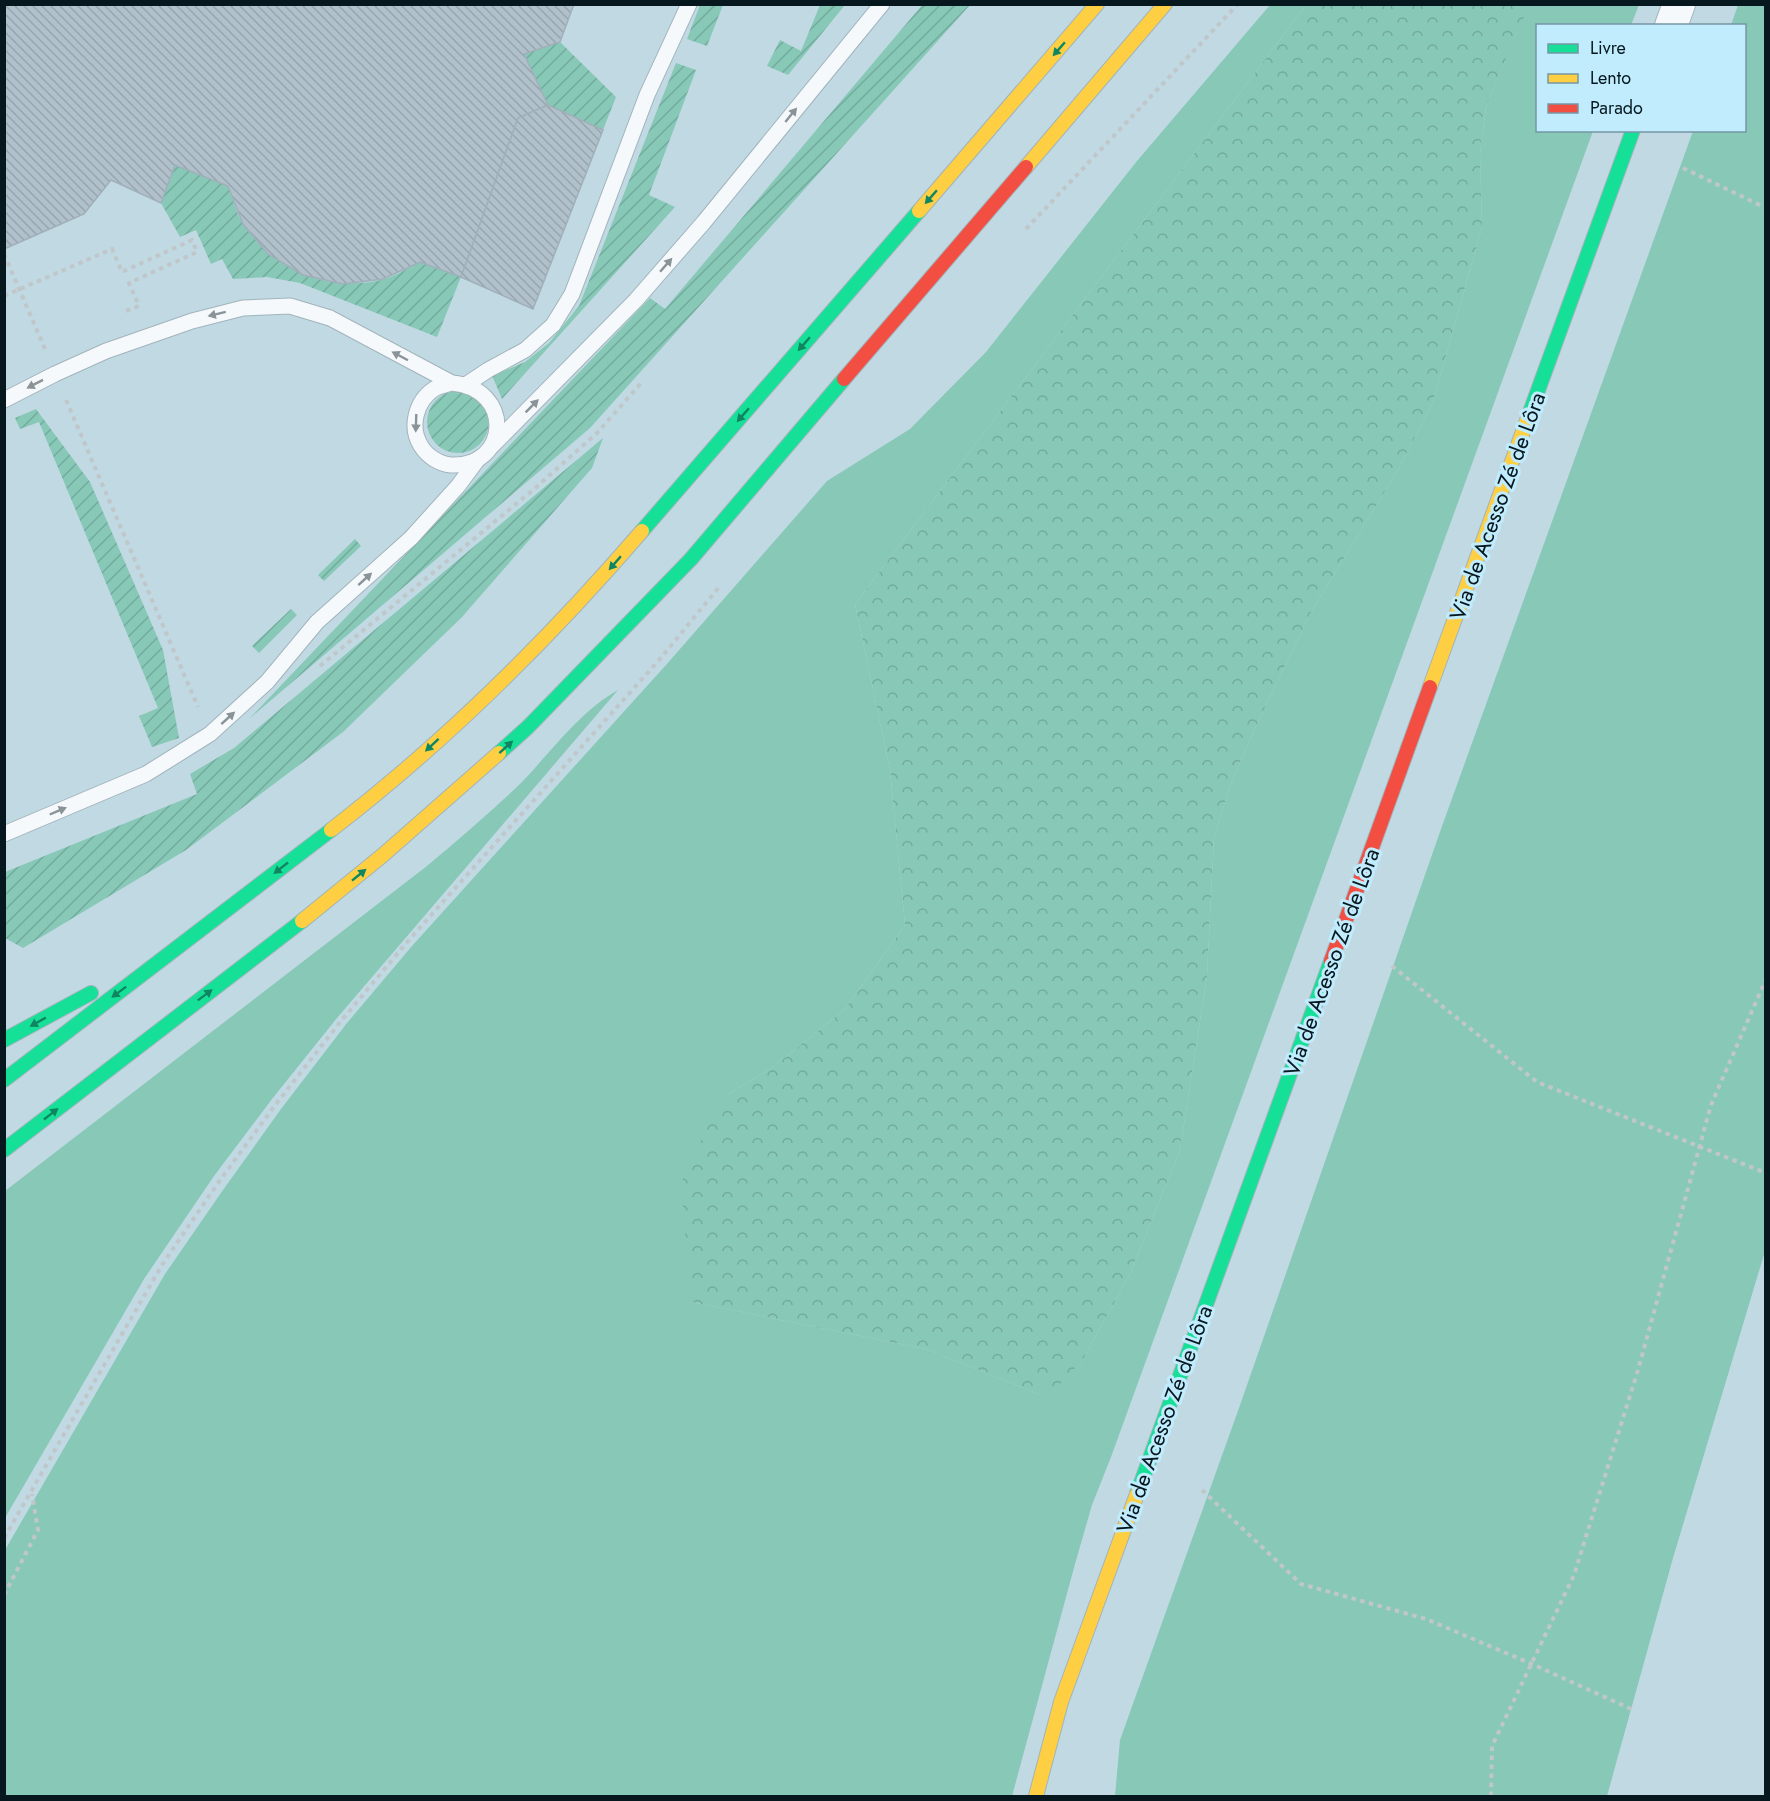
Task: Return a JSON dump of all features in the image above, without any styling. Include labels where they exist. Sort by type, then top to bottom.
[{"type":"main road","points":[[4,1080],[341,822],[423,753],[495,686],[587,595],[1097,4]]},
{"type":"main road","points":[[4,1150],[270,946],[383,855],[528,727],[691,559],[1165,4]]},
{"type":"main road","name":"Via de Acesso Zé de Lôra","points":[[1036,1797],[1061,1702],[1632,132]]},
{"type":"main road","points":[[4,1040],[182,943]]},
{"type":"street","points":[[1672,24],[1679,4]]},
{"type":"lane","points":[[478,459],[464,465],[447,465],[431,458],[420,446],[415,430],[416,414],[423,399],[436,388],[459,384],[532,344],[553,325],[572,294],[647,95],[689,4]]},
{"type":"lane","points":[[4,834],[146,774],[210,734],[267,682],[317,622],[411,538],[459,486],[478,459],[636,300],[704,222],[882,4]]},
{"type":"lane","points":[[4,400],[106,351],[192,321],[243,308],[290,306],[330,318],[459,384],[481,392],[491,403],[497,418],[496,433],[491,447]]},
{"type":"path","points":[[1020,235],[1238,4]]},
{"type":"path","points":[[1683,168],[1766,208]]},
{"type":"path","points":[[4,296],[112,249],[122,272],[192,240],[197,252],[129,283]]},
{"type":"path","points":[[4,254],[210,734]]},
{"type":"path","points":[[316,669],[533,490],[597,433],[643,381]]},
{"type":"path","points":[[4,1538],[162,1265],[276,1104],[408,941],[660,659]]},
{"type":"path","points":[[1392,966],[1537,1082],[1766,1173]]},
{"type":"path","points":[[1491,1797],[1492,1746],[1574,1575],[1638,1370],[1711,1104],[1766,979]]},
{"type":"path","points":[[1202,1491],[1301,1584],[1426,1619],[1631,1709]]},
{"type":"path","points":[[4,1595],[38,1530],[32,1492]]},
{"type":"green space","points":[[923,4],[970,5],[590,428],[249,719],[650,298],[665,309]]},
{"type":"green space","points":[[700,5],[723,5],[707,46],[687,39]]},
{"type":"green space","points":[[820,5],[845,5],[788,75],[767,66],[780,40],[801,51]]},
{"type":"green space","points":[[1270,5],[1306,5],[855,604],[890,770],[905,925],[845,1009],[772,1068],[728,1094],[691,1302],[926,1349],[1041,1395],[1082,1361],[1130,1274],[1180,1150],[1207,976],[1214,837],[1230,786],[1310,614],[1399,468],[1433,402],[1482,227],[1480,153],[1486,107],[1522,19],[1534,5],[1639,5],[1631,24],[1536,24],[1536,132],[1593,132],[1092,1505],[1012,1796],[5,1796],[5,1550],[165,1274],[223,1190],[347,1023],[412,946],[666,665],[827,481],[910,429],[986,352],[1137,161]]},
{"type":"green space","points":[[1306,5],[1534,5],[1522,20],[1486,107],[1480,153],[1482,227],[1433,402],[1399,468],[1310,614],[1230,786],[1214,837],[1207,976],[1180,1150],[1130,1274],[1082,1361],[1055,1389],[1041,1395],[926,1349],[691,1302],[681,1183],[709,1124],[728,1094],[772,1068],[845,1009],[905,925],[890,770],[855,604]]},
{"type":"green space","points":[[1738,5],[1766,5],[1765,1251],[1673,1558],[1607,1796],[1115,1796],[1120,1740],[1239,1408],[1441,829],[1693,132],[1746,132],[1746,24],[1731,24]]},
{"type":"green space","points":[[560,42],[616,97],[603,130],[548,105],[524,54]]},
{"type":"green space","points":[[676,63],[696,70],[649,195],[675,207],[502,399],[491,373],[504,371],[525,362],[549,343],[579,306]]},
{"type":"green space","points":[[175,165],[228,186],[241,221],[257,241],[271,255],[304,274],[341,283],[361,283],[386,279],[420,262],[461,277],[437,337],[300,283],[267,277],[233,279],[222,259],[211,264],[196,230],[180,237],[161,203]]},
{"type":"green space","points":[[458,391],[480,400],[489,422],[480,444],[458,453],[436,444],[427,422],[436,400]]},
{"type":"green space","points":[[36,409],[90,482],[163,650],[179,738],[152,747],[139,716],[158,708],[39,422],[20,429],[15,418]]},
{"type":"green space","points":[[603,438],[592,468],[462,617],[343,732],[186,850],[23,948],[5,938],[5,872],[197,794],[190,774],[234,748]]},
{"type":"green space","points":[[355,539],[361,546],[324,581],[318,575]]},
{"type":"green space","points":[[291,609],[297,615],[259,653],[252,646]]},
{"type":"green space","points":[[618,690],[337,1018],[214,1176],[144,1279],[5,1518],[5,1191],[427,866],[521,783],[591,709]]},
{"type":"building","points":[[4,4],[574,4],[560,42],[524,54],[548,105],[518,118],[461,277],[420,262],[383,279],[343,284],[303,275],[268,254],[243,224],[228,186],[175,165],[161,203],[111,180],[84,214],[4,249]]},
{"type":"building","points":[[548,105],[603,130],[533,309],[461,277],[518,118]]},
{"type":"traffic: fast","points":[[1529,415],[1632,132]]},
{"type":"traffic: fast","points":[[642,531],[919,211]]},
{"type":"traffic: fast","points":[[499,753],[528,727],[691,559],[844,379]]},
{"type":"traffic: fast","points":[[4,1080],[331,830]]},
{"type":"traffic: fast","points":[[4,1150],[302,921]]},
{"type":"traffic: fast","points":[[1137,1494],[1331,961]]},
{"type":"traffic: fast","points":[[4,1040],[91,993]]},
{"type":"traffic: slow","points":[[919,211],[1097,4]]},
{"type":"traffic: slow","points":[[1026,167],[1165,4]]},
{"type":"traffic: slow","points":[[1430,687],[1529,415]]},
{"type":"traffic: slow","points":[[331,830],[455,726],[533,650],[642,531]]},
{"type":"traffic: slow","points":[[302,921],[383,855],[499,753]]},
{"type":"traffic: slow","points":[[1036,1796],[1061,1702],[1137,1494]]},
{"type":"traffic: jam","points":[[844,379],[1026,167]]},
{"type":"traffic: jam","points":[[1331,961],[1430,687]]}]
